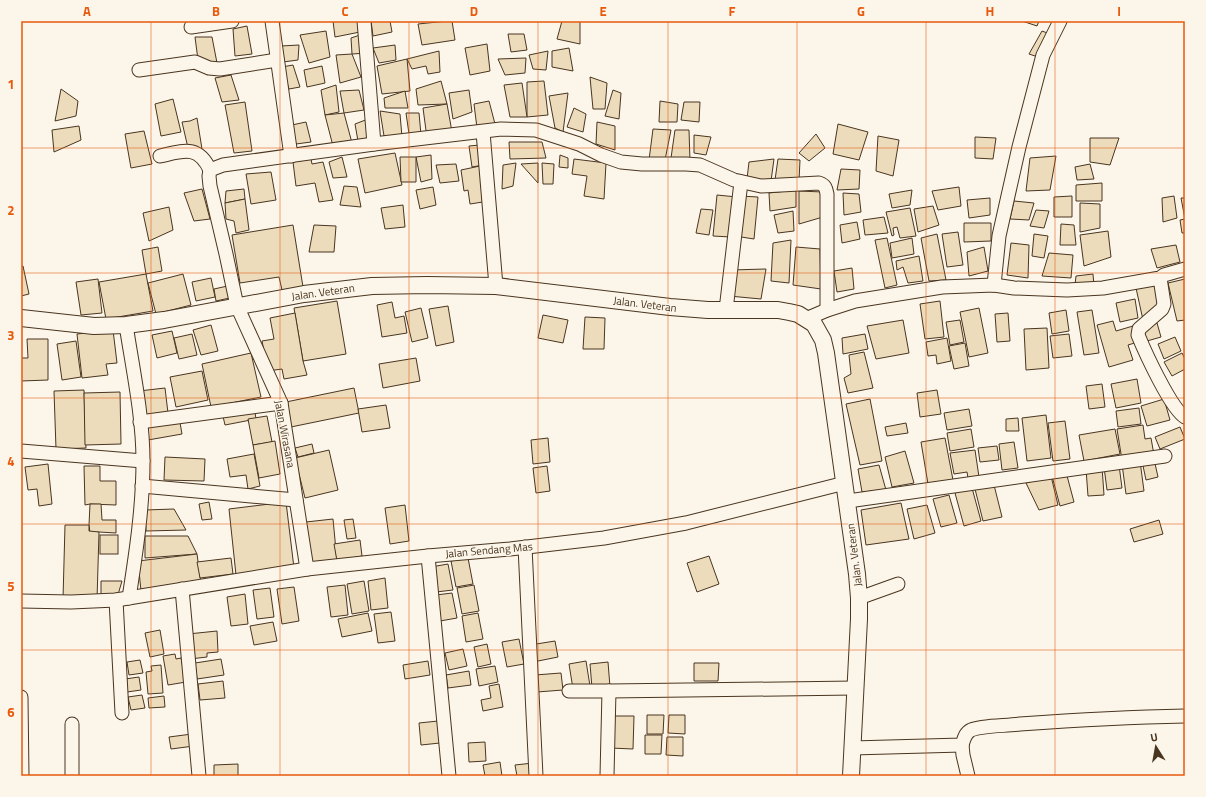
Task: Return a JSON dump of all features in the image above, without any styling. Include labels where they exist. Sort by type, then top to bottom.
[{"type":"street","points":[[191,27],[232,21]]},
{"type":"street","points":[[272,21],[291,156]]},
{"type":"street","points":[[364,21],[374,144]]},
{"type":"street","points":[[994,285],[1000,236],[1027,117],[1043,55],[1060,21]]},
{"type":"street","points":[[139,70],[195,62],[210,68],[220,69],[277,60]]},
{"type":"street","points":[[160,156],[183,151],[191,151],[200,154],[206,161],[210,170],[223,165],[374,144],[500,129],[536,130],[579,144],[621,162],[642,164],[686,164],[700,166],[741,182],[761,186],[794,185],[814,182],[823,184],[826,188],[827,310]]},
{"type":"street","points":[[483,132],[496,286]]},
{"type":"street","name":"Jalan Wirasana","points":[[210,170],[210,186],[237,306],[280,402],[307,569]]},
{"type":"street","points":[[726,310],[741,182]]},
{"type":"street","points":[[806,319],[827,310],[855,301],[942,287],[994,285],[1014,288],[1067,290],[1109,287],[1160,278],[1164,275],[1185,269]]},
{"type":"street","points":[[1160,278],[1164,304],[1162,309],[1139,329],[1138,335],[1164,389],[1180,414],[1185,417]]},
{"type":"street","name":"Jalan. Veteran","points":[[21,318],[94,326],[126,325],[304,294],[372,286],[427,285],[496,286],[670,307],[726,310],[778,310],[798,314],[814,324],[823,340],[857,568],[859,598],[851,776]]},
{"type":"street","points":[[126,325],[140,422],[143,461],[136,551],[129,598]]},
{"type":"street","points":[[140,422],[280,402]]},
{"type":"street","points":[[21,451],[143,461]]},
{"type":"street","points":[[848,501],[1165,456]]},
{"type":"street","name":"Jalan Sendang Mas","points":[[21,601],[71,602],[116,600],[307,569],[604,538],[686,523],[845,483]]},
{"type":"street","points":[[142,486],[296,500]]},
{"type":"street","points":[[525,547],[536,776]]},
{"type":"street","points":[[428,556],[449,776]]},
{"type":"street","points":[[859,598],[898,584]]},
{"type":"street","points":[[182,589],[199,776]]},
{"type":"street","points":[[116,600],[122,713]]},
{"type":"street","points":[[569,691],[855,688]]},
{"type":"street","points":[[607,776],[609,691]]},
{"type":"street","points":[[21,697],[22,776]]},
{"type":"street","points":[[968,776],[962,745],[966,734],[973,729],[1056,721],[1185,716]]},
{"type":"street","points":[[72,724],[72,776]]},
{"type":"street","points":[[852,748],[962,745]]},
{"type":"building","points":[[333,21],[358,21],[360,32],[335,37]]},
{"type":"building","points":[[371,21],[390,21],[392,32],[373,36]]},
{"type":"building","points":[[452,21],[455,40],[422,45],[418,24]]},
{"type":"building","points":[[562,21],[580,21],[580,44],[557,39]]},
{"type":"building","points":[[1022,21],[1039,21],[1037,26]]},
{"type":"building","points":[[247,26],[252,54],[235,56],[233,29]]},
{"type":"building","points":[[326,31],[330,57],[309,63],[300,35]]},
{"type":"building","points":[[1042,31],[1050,34],[1038,57],[1029,54]]},
{"type":"building","points":[[508,34],[524,34],[527,50],[511,52]]},
{"type":"building","points":[[360,35],[367,53],[352,54],[351,38]]},
{"type":"building","points":[[195,37],[212,37],[217,63],[198,60]]},
{"type":"building","points":[[487,44],[490,71],[470,75],[465,48]]},
{"type":"building","points":[[299,45],[298,60],[283,62],[281,46]]},
{"type":"building","points":[[395,45],[396,60],[379,63],[373,48]]},
{"type":"building","points":[[569,48],[573,71],[552,67],[552,51]]},
{"type":"building","points":[[439,51],[440,72],[428,74],[426,66],[412,69],[407,59]]},
{"type":"building","points":[[548,51],[546,70],[533,69],[529,55]]},
{"type":"building","points":[[352,54],[361,77],[340,83],[336,55]]},
{"type":"building","points":[[526,58],[525,73],[505,75],[498,59]]},
{"type":"building","points":[[407,59],[410,91],[382,94],[377,66]]},
{"type":"building","points":[[293,65],[300,87],[289,89],[282,67]]},
{"type":"building","points":[[322,66],[325,83],[307,87],[304,70]]},
{"type":"building","points":[[231,75],[239,100],[222,102],[215,78]]},
{"type":"building","points":[[590,77],[607,83],[605,109],[593,109]]},
{"type":"building","points":[[441,81],[447,104],[418,105],[416,89]]},
{"type":"building","points":[[544,81],[548,115],[527,117],[527,82]]},
{"type":"building","points":[[522,83],[527,117],[510,117],[504,85]]},
{"type":"building","points":[[336,85],[339,112],[325,115],[321,90]]},
{"type":"building","points":[[61,89],[78,101],[76,116],[55,121]]},
{"type":"building","points":[[359,90],[364,110],[344,113],[340,91]]},
{"type":"building","points":[[469,90],[472,112],[453,119],[449,93]]},
{"type":"building","points":[[613,90],[621,93],[619,119],[605,116]]},
{"type":"building","points":[[405,91],[408,108],[385,108],[384,98]]},
{"type":"building","points":[[568,93],[563,132],[555,128],[549,96]]},
{"type":"building","points":[[173,99],[181,132],[161,136],[155,104]]},
{"type":"building","points":[[489,101],[495,124],[477,128],[474,104]]},
{"type":"building","points":[[660,101],[678,104],[677,122],[659,122]]},
{"type":"building","points":[[245,102],[252,151],[234,153],[225,105]]},
{"type":"building","points":[[684,102],[700,102],[699,122],[681,120]]},
{"type":"building","points":[[447,104],[452,132],[427,138],[423,108]]},
{"type":"building","points":[[574,108],[586,114],[583,132],[567,127]]},
{"type":"building","points":[[380,111],[400,114],[402,137],[384,136]]},
{"type":"building","points":[[344,113],[352,143],[334,150],[325,115]]},
{"type":"building","points":[[406,113],[419,113],[421,135],[409,134]]},
{"type":"building","points":[[197,118],[202,149],[188,148],[182,122]]},
{"type":"building","points":[[368,119],[370,140],[358,141],[355,124]]},
{"type":"building","points":[[306,122],[311,142],[296,144],[287,126]]},
{"type":"building","points":[[597,122],[615,126],[615,150],[596,144]]},
{"type":"building","points":[[838,124],[868,132],[859,160],[833,154]]},
{"type":"building","points":[[79,126],[81,140],[54,152],[52,130]]},
{"type":"building","points":[[653,129],[671,130],[665,160],[649,160]]},
{"type":"building","points":[[675,130],[689,130],[690,162],[671,158]]},
{"type":"building","points":[[144,131],[152,164],[131,168],[125,134]]},
{"type":"building","points":[[816,134],[825,148],[809,161],[799,153]]},
{"type":"building","points":[[694,135],[711,137],[706,155],[694,153]]},
{"type":"building","points":[[878,136],[899,140],[893,176],[876,171]]},
{"type":"building","points":[[975,137],[996,138],[993,159],[975,158]]},
{"type":"building","points":[[1090,138],[1119,138],[1110,165],[1090,162]]},
{"type":"building","points":[[509,142],[542,142],[546,158],[510,159]]},
{"type":"building","points":[[480,145],[483,165],[472,167],[469,146]]},
{"type":"building","points":[[395,153],[402,185],[365,193],[358,159]]},
{"type":"building","points":[[431,155],[432,179],[421,182],[416,157]]},
{"type":"building","points":[[560,155],[568,158],[568,168],[559,167]]},
{"type":"building","points":[[1056,156],[1050,190],[1026,191],[1030,158]]},
{"type":"building","points":[[342,157],[347,177],[333,178],[329,162]]},
{"type":"building","points":[[400,157],[416,157],[416,182],[401,182]]},
{"type":"building","points":[[311,159],[312,164],[323,162],[333,200],[319,202],[315,183],[296,186],[293,162]]},
{"type":"building","points":[[574,159],[606,163],[604,199],[584,196],[587,176],[572,174]]},
{"type":"building","points":[[774,159],[771,181],[747,179],[749,162]]},
{"type":"building","points":[[778,159],[800,160],[799,181],[775,180]]},
{"type":"building","points":[[516,163],[513,186],[502,189],[503,165]]},
{"type":"building","points":[[538,163],[538,183],[521,164]]},
{"type":"building","points":[[542,163],[554,164],[553,184],[543,184]]},
{"type":"building","points":[[456,164],[459,181],[440,183],[436,165]]},
{"type":"building","points":[[1090,164],[1094,179],[1077,180],[1075,167]]},
{"type":"building","points":[[480,166],[489,201],[470,204],[468,190],[464,191],[461,170]]},
{"type":"building","points":[[841,169],[860,170],[859,189],[837,190]]},
{"type":"building","points":[[271,172],[276,200],[251,204],[246,174]]},
{"type":"building","points":[[1102,183],[1102,201],[1076,201],[1076,185]]},
{"type":"building","points":[[344,186],[357,187],[361,207],[340,205]]},
{"type":"building","points":[[433,187],[436,205],[420,209],[416,190]]},
{"type":"building","points":[[959,187],[961,206],[938,210],[932,191]]},
{"type":"building","points":[[202,189],[210,219],[194,221],[184,193]]},
{"type":"building","points":[[244,189],[245,199],[225,203],[226,191]]},
{"type":"building","points":[[796,190],[796,207],[770,211],[769,193]]},
{"type":"building","points":[[912,190],[910,205],[892,208],[889,194]]},
{"type":"building","points":[[799,191],[823,192],[823,217],[799,224]]},
{"type":"building","points":[[843,193],[859,194],[861,212],[844,215]]},
{"type":"building","points":[[717,195],[737,197],[731,237],[713,236]]},
{"type":"building","points":[[740,196],[758,197],[754,239],[735,236]]},
{"type":"building","points":[[1072,196],[1072,217],[1054,217],[1054,197]]},
{"type":"building","points":[[1174,196],[1177,218],[1163,222],[1162,198]]},
{"type":"building","points":[[990,198],[990,215],[969,218],[967,200]]},
{"type":"building","points":[[1181,198],[1185,198],[1185,219]]},
{"type":"building","points":[[245,199],[249,230],[236,233],[234,221],[226,219],[225,203]]},
{"type":"building","points":[[1014,201],[1034,203],[1029,220],[1010,219]]},
{"type":"building","points":[[1080,203],[1100,204],[1100,228],[1080,232]]},
{"type":"building","points":[[403,205],[405,227],[385,229],[381,208]]},
{"type":"building","points":[[933,206],[939,225],[918,232],[914,209]]},
{"type":"building","points":[[169,207],[173,230],[149,241],[143,213]]},
{"type":"building","points":[[910,208],[916,236],[900,238],[897,227],[893,228],[894,235],[892,236],[886,212]]},
{"type":"building","points":[[701,209],[713,210],[709,235],[696,233]]},
{"type":"building","points":[[1036,210],[1049,211],[1044,228],[1030,226]]},
{"type":"building","points":[[793,211],[794,231],[778,233],[774,215]]},
{"type":"building","points":[[884,217],[888,233],[865,235],[863,220]]},
{"type":"building","points":[[1185,219],[1185,233],[1182,233],[1180,220]]},
{"type":"building","points":[[857,222],[860,239],[842,243],[840,225]]},
{"type":"building","points":[[964,223],[991,223],[991,241],[964,242]]},
{"type":"building","points":[[1061,224],[1074,225],[1076,245],[1060,245]]},
{"type":"building","points":[[293,225],[303,287],[282,290],[279,277],[240,283],[232,235]]},
{"type":"building","points":[[314,225],[336,226],[334,252],[309,252]]},
{"type":"building","points":[[1108,231],[1111,257],[1084,266],[1080,235]]},
{"type":"building","points":[[958,232],[963,265],[947,267],[942,234]]},
{"type":"building","points":[[937,234],[946,280],[929,281],[921,238]]},
{"type":"building","points":[[1034,234],[1048,236],[1044,258],[1032,256]]},
{"type":"building","points":[[887,238],[897,285],[885,288],[875,240]]},
{"type":"building","points":[[912,238],[914,254],[892,258],[890,243]]},
{"type":"building","points":[[791,240],[789,283],[771,281],[773,243]]},
{"type":"building","points":[[1011,243],[1029,245],[1028,278],[1007,275]]},
{"type":"building","points":[[1176,245],[1180,262],[1157,268],[1151,249]]},
{"type":"building","points":[[158,247],[162,271],[146,274],[142,250]]},
{"type":"building","points":[[796,247],[820,249],[821,289],[793,285]]},
{"type":"building","points":[[984,247],[988,271],[969,276],[967,252]]},
{"type":"building","points":[[1049,253],[1073,255],[1071,278],[1042,276]]},
{"type":"building","points":[[919,256],[923,281],[908,283],[903,267],[897,270],[896,261]]},
{"type":"building","points":[[21,266],[23,266],[29,294],[21,296]]},
{"type":"building","points":[[852,268],[854,289],[837,292],[834,271]]},
{"type":"building","points":[[766,269],[761,299],[729,296],[731,270]]},
{"type":"building","points":[[146,274],[153,311],[106,319],[99,282]]},
{"type":"building","points":[[183,274],[191,305],[156,314],[148,283]]},
{"type":"building","points":[[1093,274],[1094,286],[1075,285],[1076,276]]},
{"type":"building","points":[[211,278],[215,297],[196,301],[192,282]]},
{"type":"building","points":[[98,279],[102,313],[81,315],[76,282]]},
{"type":"building","points":[[1185,279],[1185,320],[1177,321],[1168,283]]},
{"type":"building","points":[[1156,284],[1160,306],[1143,320],[1136,288]]},
{"type":"building","points":[[232,285],[234,297],[216,301],[214,289]]},
{"type":"building","points":[[1135,299],[1138,318],[1120,322],[1116,303]]},
{"type":"building","points":[[337,301],[346,354],[303,361],[294,308]]},
{"type":"building","points":[[940,301],[944,337],[925,339],[920,304]]},
{"type":"building","points":[[392,302],[395,318],[404,316],[407,333],[382,337],[377,305]]},
{"type":"building","points":[[448,306],[454,342],[436,346],[429,309]]},
{"type":"building","points":[[421,308],[428,338],[412,342],[405,312]]},
{"type":"building","points":[[979,308],[988,353],[969,357],[960,312]]},
{"type":"building","points":[[1066,310],[1069,331],[1052,334],[1049,313]]},
{"type":"building","points":[[1092,310],[1099,353],[1084,355],[1077,312]]},
{"type":"building","points":[[295,313],[303,361],[307,375],[284,379],[282,369],[268,371],[262,341],[274,339],[270,318]]},
{"type":"building","points":[[1008,313],[1010,341],[997,342],[995,314]]},
{"type":"building","points":[[543,315],[568,320],[563,343],[538,338]]},
{"type":"building","points":[[585,317],[605,318],[604,349],[583,349]]},
{"type":"building","points":[[903,320],[909,353],[876,359],[867,326]]},
{"type":"building","points":[[960,320],[964,342],[950,345],[946,322]]},
{"type":"building","points":[[1113,321],[1116,331],[1133,326],[1138,342],[1128,345],[1133,360],[1109,367],[1097,325]]},
{"type":"building","points":[[1157,323],[1161,337],[1147,341],[1143,327]]},
{"type":"building","points":[[211,325],[218,351],[201,355],[193,330]]},
{"type":"building","points":[[1047,328],[1049,368],[1026,370],[1024,329]]},
{"type":"building","points":[[113,330],[117,363],[106,364],[108,375],[82,378],[77,334]]},
{"type":"building","points":[[172,331],[177,353],[157,358],[152,335]]},
{"type":"building","points":[[192,334],[197,355],[179,359],[174,338]]},
{"type":"building","points":[[865,334],[868,349],[843,354],[842,338]]},
{"type":"building","points":[[1069,334],[1072,356],[1053,358],[1050,336]]},
{"type":"building","points":[[1175,337],[1181,351],[1164,359],[1158,344]]},
{"type":"building","points":[[947,338],[951,361],[937,364],[936,355],[928,356],[926,342]]},
{"type":"building","points":[[27,339],[48,339],[48,380],[21,381],[21,358],[28,358]]},
{"type":"building","points":[[76,341],[81,377],[62,380],[57,344]]},
{"type":"building","points":[[965,343],[969,366],[954,369],[949,346]]},
{"type":"building","points":[[864,352],[873,388],[848,393],[844,378],[851,374],[849,355]]},
{"type":"building","points":[[251,353],[261,397],[211,407],[202,364]]},
{"type":"building","points":[[1182,353],[1185,359],[1185,369],[1172,376],[1164,362]]},
{"type":"building","points":[[416,358],[420,381],[383,388],[379,364]]},
{"type":"building","points":[[202,371],[208,400],[176,407],[170,377]]},
{"type":"building","points":[[1137,379],[1141,403],[1116,408],[1111,384]]},
{"type":"building","points":[[1102,384],[1105,407],[1089,409],[1086,386]]},
{"type":"building","points":[[165,388],[168,413],[142,416],[139,391]]},
{"type":"building","points":[[354,388],[359,413],[286,428],[281,403]]},
{"type":"building","points":[[84,390],[86,448],[56,449],[54,391]]},
{"type":"building","points":[[937,390],[941,414],[920,417],[917,393]]},
{"type":"building","points":[[120,392],[121,444],[85,445],[84,393]]},
{"type":"building","points":[[870,399],[882,461],[860,465],[846,404]]},
{"type":"building","points":[[1164,399],[1170,420],[1147,426],[1141,406]]},
{"type":"building","points":[[386,405],[390,428],[362,432],[358,409]]},
{"type":"building","points":[[254,406],[256,419],[225,425],[222,412]]},
{"type":"building","points":[[1139,408],[1141,424],[1118,427],[1116,411]]},
{"type":"building","points":[[969,409],[972,426],[947,430],[944,413]]},
{"type":"building","points":[[1046,415],[1051,458],[1027,461],[1022,418]]},
{"type":"building","points":[[267,416],[272,442],[253,445],[248,419]]},
{"type":"building","points":[[179,417],[182,434],[148,440],[144,424]]},
{"type":"building","points":[[1018,418],[1019,431],[1006,431],[1006,419]]},
{"type":"building","points":[[1065,421],[1070,459],[1053,461],[1048,423]]},
{"type":"building","points":[[906,423],[908,433],[887,436],[885,427]]},
{"type":"building","points":[[1143,425],[1145,439],[1151,438],[1154,455],[1122,460],[1117,429]]},
{"type":"building","points":[[1180,427],[1185,439],[1160,449],[1155,437]]},
{"type":"building","points":[[971,429],[974,447],[950,451],[947,433]]},
{"type":"building","points":[[1115,429],[1120,454],[1084,461],[1079,435]]},
{"type":"building","points":[[548,438],[550,462],[533,464],[531,440]]},
{"type":"building","points":[[945,438],[953,480],[928,484],[921,442]]},
{"type":"building","points":[[275,441],[280,474],[259,478],[253,445]]},
{"type":"building","points":[[1014,442],[1018,468],[1002,470],[999,444]]},
{"type":"building","points":[[312,444],[314,453],[298,457],[295,448]]},
{"type":"building","points":[[997,446],[999,460],[980,462],[978,448]]},
{"type":"building","points":[[329,450],[338,490],[305,498],[295,458]]},
{"type":"building","points":[[975,450],[979,477],[968,478],[967,472],[954,474],[950,453]]},
{"type":"building","points":[[905,451],[914,483],[892,487],[885,457]]},
{"type":"building","points":[[254,454],[260,486],[248,489],[246,475],[230,477],[227,459]]},
{"type":"building","points":[[165,457],[205,459],[204,481],[164,480]]},
{"type":"building","points":[[1154,459],[1158,477],[1146,480],[1142,461]]},
{"type":"building","points":[[1140,461],[1144,491],[1126,494],[1122,464]]},
{"type":"building","points":[[48,464],[52,504],[39,506],[37,489],[28,490],[25,467]]},
{"type":"building","points":[[879,465],[886,490],[862,492],[858,469]]},
{"type":"building","points":[[1119,465],[1122,488],[1107,490],[1104,467]]},
{"type":"building","points":[[84,466],[100,466],[100,481],[116,481],[116,505],[85,505]]},
{"type":"building","points":[[547,466],[550,491],[536,493],[533,468]]},
{"type":"building","points":[[1102,467],[1104,495],[1088,496],[1086,469]]},
{"type":"building","points":[[1066,472],[1074,502],[1060,506],[1052,476]]},
{"type":"building","points":[[1051,476],[1058,505],[1039,510],[1026,483]]},
{"type":"building","points":[[994,485],[1002,517],[983,521],[975,489]]},
{"type":"building","points":[[972,488],[981,521],[964,526],[955,493]]},
{"type":"building","points":[[949,495],[957,523],[941,527],[933,499]]},
{"type":"building","points":[[209,502],[212,519],[202,520],[199,504]]},
{"type":"building","points":[[286,502],[294,568],[236,575],[229,509]]},
{"type":"building","points":[[901,503],[909,539],[866,545],[861,510]]},
{"type":"building","points":[[90,504],[101,504],[102,520],[116,520],[116,533],[90,533]]},
{"type":"building","points":[[405,505],[409,541],[390,544],[385,508]]},
{"type":"building","points":[[927,505],[935,533],[914,539],[907,509]]},
{"type":"building","points":[[174,509],[186,530],[146,531],[145,510]]},
{"type":"building","points":[[333,519],[337,561],[310,564],[306,522]]},
{"type":"building","points":[[353,519],[356,538],[347,539],[344,520]]},
{"type":"building","points":[[1159,520],[1163,534],[1134,542],[1130,529]]},
{"type":"building","points":[[65,525],[89,525],[89,531],[99,532],[97,600],[63,599]]},
{"type":"building","points":[[100,535],[118,535],[118,554],[100,554]]},
{"type":"building","points":[[145,536],[188,536],[197,554],[145,558]]},
{"type":"building","points":[[360,540],[362,556],[337,561],[334,544]]},
{"type":"building","points":[[197,554],[201,583],[141,591],[138,561]]},
{"type":"building","points":[[709,556],[719,584],[697,592],[687,563]]},
{"type":"building","points":[[231,558],[233,574],[200,578],[197,562]]},
{"type":"building","points":[[468,558],[473,584],[456,587],[451,561]]},
{"type":"building","points":[[448,564],[453,590],[436,592],[431,567]]},
{"type":"building","points":[[385,578],[388,608],[371,610],[368,581]]},
{"type":"building","points":[[101,581],[122,581],[117,598],[101,598]]},
{"type":"building","points":[[364,581],[369,611],[352,614],[347,584]]},
{"type":"building","points":[[345,585],[348,615],[331,617],[327,587]]},
{"type":"building","points":[[474,585],[479,611],[462,614],[457,588]]},
{"type":"building","points":[[294,587],[299,621],[282,624],[277,589]]},
{"type":"building","points":[[270,588],[274,617],[257,619],[253,590]]},
{"type":"building","points":[[452,593],[457,618],[440,621],[436,595]]},
{"type":"building","points":[[245,594],[248,624],[231,626],[227,597]]},
{"type":"building","points":[[391,612],[395,641],[378,643],[374,614]]},
{"type":"building","points":[[368,613],[372,631],[342,637],[338,619]]},
{"type":"building","points":[[478,613],[483,639],[466,642],[462,616]]},
{"type":"building","points":[[273,622],[277,641],[254,645],[250,626]]},
{"type":"building","points":[[160,630],[164,654],[150,657],[145,633]]},
{"type":"building","points":[[217,631],[218,652],[207,653],[207,657],[190,659],[188,634]]},
{"type":"building","points":[[519,639],[524,664],[507,667],[502,642]]},
{"type":"building","points":[[555,641],[558,657],[533,662],[530,645]]},
{"type":"building","points":[[487,644],[491,664],[478,667],[474,647]]},
{"type":"building","points":[[463,649],[467,666],[449,670],[445,653]]},
{"type":"building","points":[[175,654],[176,659],[181,658],[186,682],[168,685],[163,656]]},
{"type":"building","points":[[221,659],[224,675],[197,679],[195,663]]},
{"type":"building","points":[[140,660],[143,673],[129,675],[127,662]]},
{"type":"building","points":[[428,661],[430,675],[405,679],[403,665]]},
{"type":"building","points":[[586,661],[590,686],[573,689],[569,664]]},
{"type":"building","points":[[608,662],[610,687],[592,688],[590,664]]},
{"type":"building","points":[[694,663],[719,663],[718,681],[694,681]]},
{"type":"building","points":[[161,665],[163,693],[148,694],[146,672],[152,671],[151,666]]},
{"type":"building","points":[[495,666],[498,682],[479,686],[476,669]]},
{"type":"building","points":[[469,671],[471,685],[448,688],[446,675]]},
{"type":"building","points":[[561,673],[563,690],[537,692],[535,675]]},
{"type":"building","points":[[139,677],[141,690],[127,692],[125,679]]},
{"type":"building","points":[[223,681],[225,698],[200,700],[198,684]]},
{"type":"building","points":[[499,684],[503,707],[483,711],[481,700],[491,698],[489,686]]},
{"type":"building","points":[[142,695],[145,708],[131,710],[128,697]]},
{"type":"building","points":[[164,696],[165,707],[149,708],[148,698]]},
{"type":"building","points":[[647,715],[664,715],[663,734],[647,734]]},
{"type":"building","points":[[669,715],[685,715],[685,734],[668,733]]},
{"type":"building","points":[[611,716],[634,716],[633,749],[611,748]]},
{"type":"building","points":[[438,721],[440,743],[421,745],[419,723]]},
{"type":"building","points":[[192,734],[194,746],[171,749],[169,737]]},
{"type":"building","points":[[645,735],[662,735],[661,754],[645,754]]},
{"type":"building","points":[[667,737],[683,737],[683,756],[666,755]]},
{"type":"building","points":[[485,742],[486,761],[469,762],[468,743]]},
{"type":"building","points":[[500,762],[502,776],[485,776],[483,765]]},
{"type":"building","points":[[533,763],[535,776],[517,776],[515,765]]},
{"type":"building","points":[[238,764],[238,776],[214,776],[214,765]]}]
